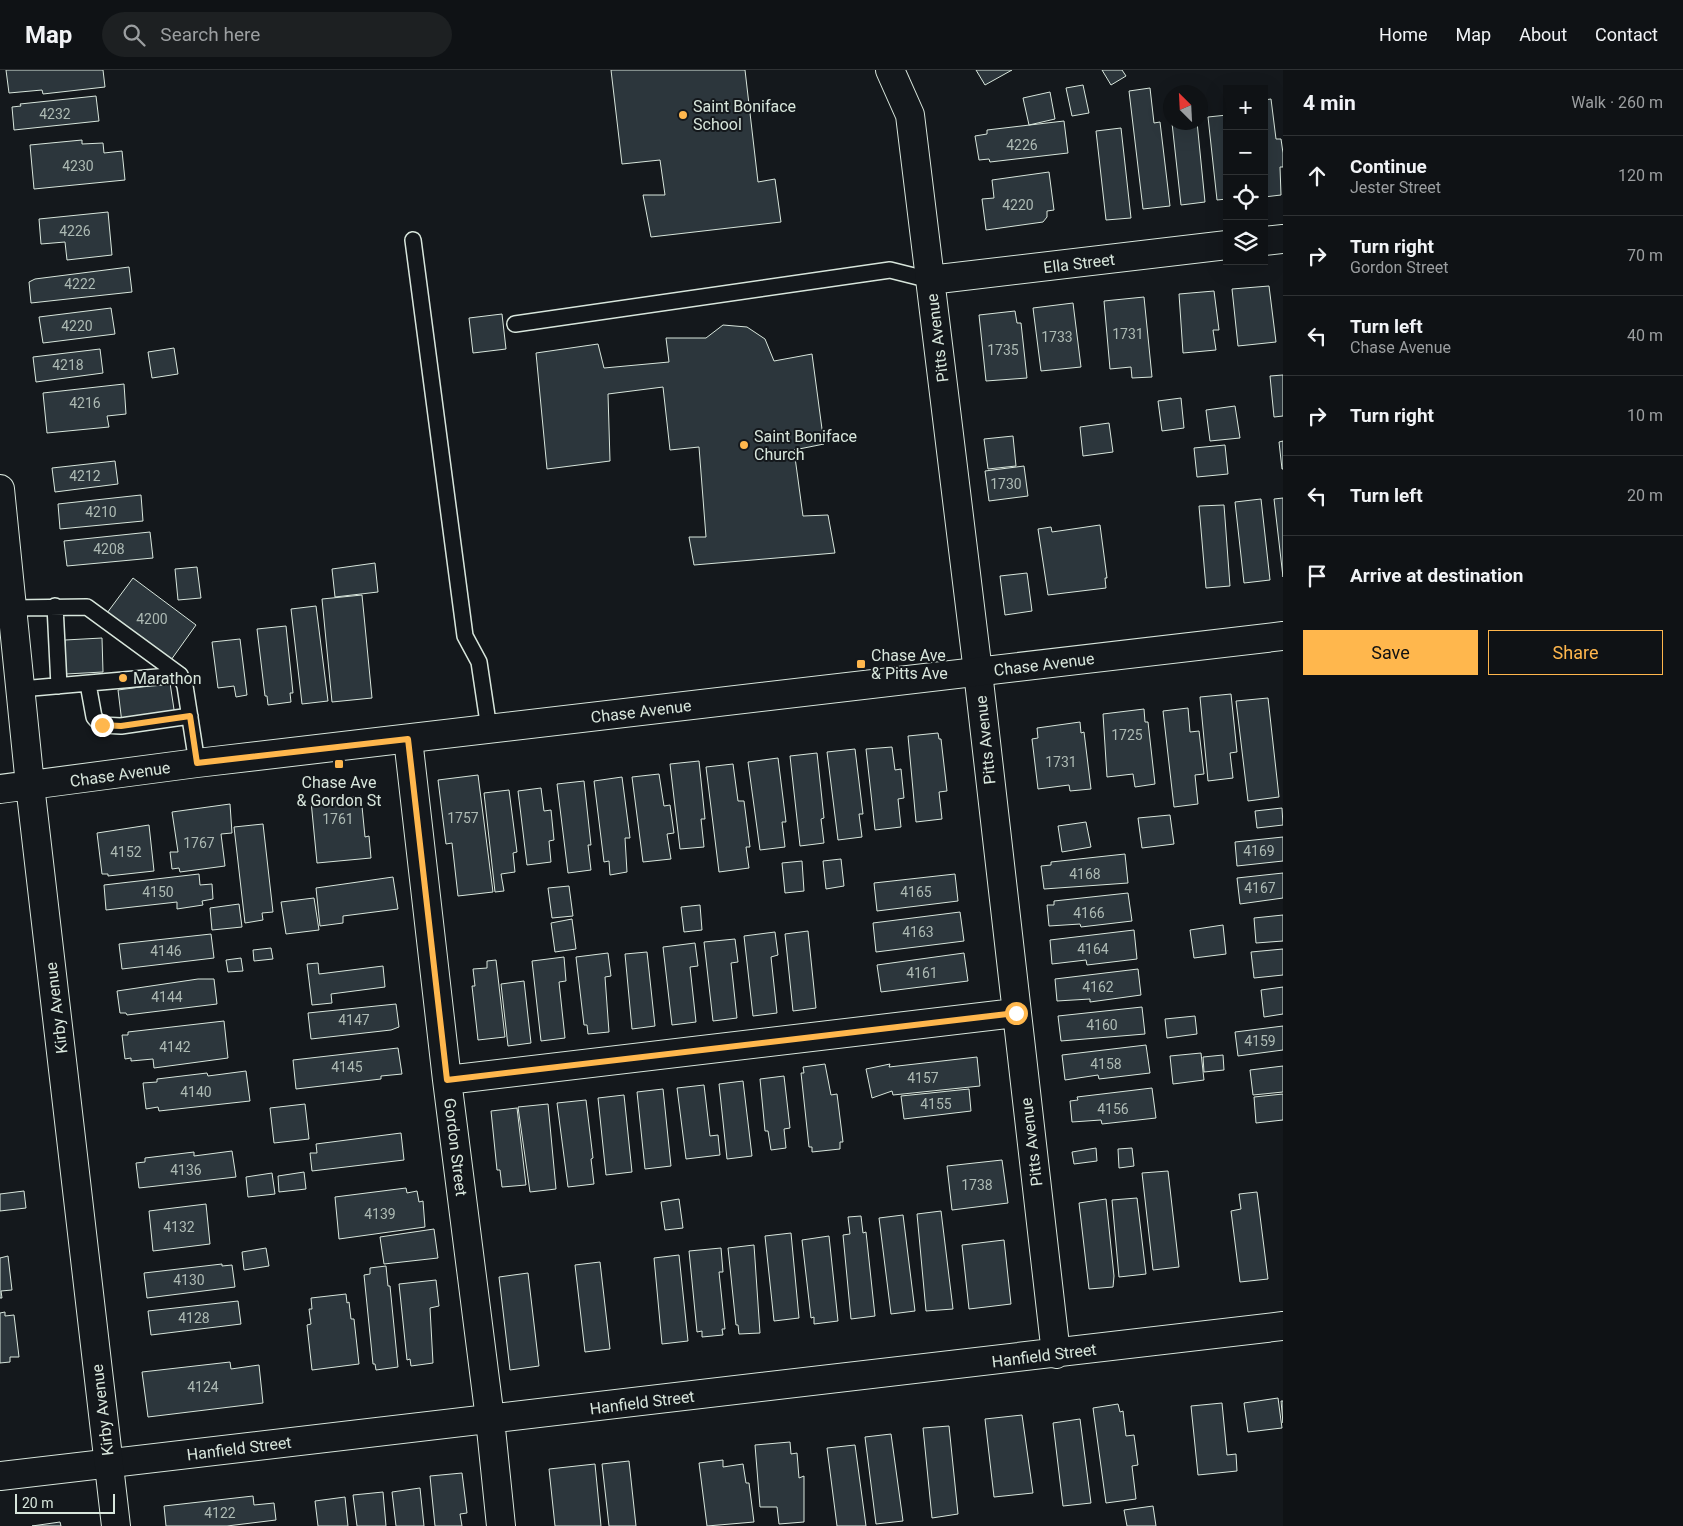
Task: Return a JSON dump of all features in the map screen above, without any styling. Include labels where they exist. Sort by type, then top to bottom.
[{"type":"street","name":"Pitts Avenue","points":[[890,70],[910,115],[978,672],[1056,1354]]},
{"type":"street","points":[[1268,241],[1283,239]]},
{"type":"street","name":"Ella Street","points":[[930,280],[1223,245]]},
{"type":"street","name":"Kirby Avenue","points":[[0,489],[30,785],[116,1526]]},
{"type":"street","name":"Chase Avenue","points":[[0,789],[197,763],[1283,636]]},
{"type":"street","name":"Gordon Street","points":[[408,739],[447,1080],[490,1419],[501,1526]]},
{"type":"street","points":[[447,1080],[1016,1013]]},
{"type":"street","name":"Hanfield Street","points":[[0,1476],[1283,1326]]},
{"type":"lane","points":[[413,240],[465,636],[479,662],[489,729]]},
{"type":"lane","points":[[515,324],[890,270],[930,280]]},
{"type":"lane","points":[[56,606],[59,686]]},
{"type":"lane","points":[[12,608],[87,606],[180,676],[190,716],[197,763]]},
{"type":"lane","points":[[21,690],[180,676]]},
{"type":"lane","points":[[88,684],[94,717],[102,725],[121,726],[190,716]]},
{"type":"building","points":[[6,70],[103,70],[105,87],[43,94],[42,90],[9,93]]},
{"type":"building","name":"Saint Boniface School","points":[[611,70],[745,70],[758,182],[775,179],[781,222],[651,237],[643,195],[665,195],[660,160],[622,164]]},
{"type":"building","points":[[976,70],[1012,70],[985,85]]},
{"type":"building","points":[[1102,70],[1122,70],[1126,76],[1111,85]]},
{"type":"building","points":[[1083,85],[1089,113],[1072,116],[1066,88]]},
{"type":"building","points":[[1150,88],[1154,123],[1160,122],[1170,206],[1143,209],[1129,91]]},
{"type":"building","points":[[1050,92],[1055,119],[1029,125],[1023,98]]},
{"type":"building","points":[[96,96],[99,121],[14,130],[12,107],[21,106],[20,104]]},
{"type":"building","points":[[1268,99],[1271,99],[1276,139],[1281,139],[1283,167],[1280,167],[1281,195],[1268,197],[1268,130]]},
{"type":"building","points":[[1223,115],[1223,199],[1217,200],[1208,117]]},
{"type":"building","points":[[1064,121],[1068,153],[990,162],[989,159],[979,160],[975,136],[987,134],[987,130]]},
{"type":"building","points":[[1121,128],[1131,218],[1106,220],[1096,131]]},
{"type":"building","points":[[1173,130],[1198,130],[1205,202],[1181,205]]},
{"type":"building","points":[[82,140],[82,144],[103,143],[104,153],[122,151],[125,180],[34,189],[30,145]]},
{"type":"building","points":[[1049,172],[1054,210],[1047,211],[1047,217],[1043,222],[986,230],[982,199],[994,198],[992,180]]},
{"type":"building","points":[[108,212],[112,255],[67,260],[65,242],[41,244],[39,219]]},
{"type":"building","points":[[129,267],[132,292],[31,303],[29,282],[35,279]]},
{"type":"building","points":[[1269,286],[1276,342],[1238,346],[1232,289]]},
{"type":"building","points":[[1214,291],[1219,330],[1213,330],[1216,350],[1183,353],[1179,294]]},
{"type":"building","points":[[1144,297],[1152,377],[1132,378],[1131,367],[1110,369],[1104,301]]},
{"type":"building","points":[[1073,303],[1081,367],[1041,371],[1033,308]]},
{"type":"building","points":[[111,308],[115,334],[43,343],[39,317]]},
{"type":"building","points":[[1015,311],[1017,323],[1021,323],[1027,378],[986,381],[979,315]]},
{"type":"building","points":[[502,314],[506,349],[473,353],[469,318]]},
{"type":"building","name":"Saint Boniface Church","points":[[723,325],[747,327],[765,339],[774,361],[812,354],[824,444],[794,450],[803,516],[828,515],[835,553],[694,565],[689,537],[706,537],[699,447],[670,450],[663,387],[608,394],[610,461],[547,469],[536,353],[598,344],[604,368],[669,362],[666,338],[706,338]]},
{"type":"building","points":[[174,348],[178,374],[152,378],[148,352]]},
{"type":"building","points":[[100,349],[103,373],[36,382],[33,357]]},
{"type":"building","points":[[1283,375],[1283,416],[1274,417],[1270,376]]},
{"type":"building","points":[[124,384],[126,414],[107,416],[109,427],[47,433],[43,393]]},
{"type":"building","points":[[1181,398],[1184,428],[1162,431],[1158,401]]},
{"type":"building","points":[[1235,406],[1240,438],[1210,441],[1206,410]]},
{"type":"building","points":[[1109,423],[1113,452],[1083,456],[1080,427]]},
{"type":"building","points":[[1013,436],[1016,466],[988,469],[984,439]]},
{"type":"building","points":[[1283,441],[1283,469],[1282,469],[1279,442]]},
{"type":"building","points":[[1225,445],[1228,474],[1197,477],[1194,448]]},
{"type":"building","points":[[115,461],[118,484],[55,492],[52,468]]},
{"type":"building","points":[[1024,466],[1028,496],[989,501],[985,471]]},
{"type":"building","points":[[141,495],[143,521],[60,529],[58,504]]},
{"type":"building","points":[[1283,498],[1283,577],[1274,499]]},
{"type":"building","points":[[1261,499],[1270,580],[1244,583],[1235,502]]},
{"type":"building","points":[[1224,505],[1230,586],[1206,588],[1199,506]]},
{"type":"building","points":[[1100,525],[1107,578],[1105,578],[1106,588],[1048,595],[1038,529],[1051,527],[1052,532]]},
{"type":"building","points":[[150,532],[153,558],[67,566],[64,541]]},
{"type":"building","points":[[375,563],[378,592],[335,597],[332,569]]},
{"type":"building","points":[[197,567],[201,598],[178,600],[175,569]]},
{"type":"building","points":[[1027,573],[1032,611],[1005,615],[1000,576]]},
{"type":"building","points":[[133,578],[196,625],[171,660],[107,613]]},
{"type":"building","points":[[362,595],[372,698],[332,702],[322,599]]},
{"type":"building","points":[[316,606],[328,701],[302,704],[291,609]]},
{"type":"building","points":[[286,626],[293,693],[290,693],[291,702],[268,705],[267,696],[265,696],[257,629]]},
{"type":"building","points":[[102,638],[103,672],[66,674],[65,640]]},
{"type":"building","points":[[240,639],[247,695],[236,697],[234,686],[218,688],[212,642]]},
{"type":"building","points":[[170,683],[175,716],[122,723],[118,690]]},
{"type":"building","points":[[1231,694],[1237,752],[1230,753],[1233,778],[1208,781],[1200,697]]},
{"type":"building","points":[[1268,698],[1279,797],[1248,801],[1236,701]]},
{"type":"building","points":[[1188,708],[1190,732],[1199,731],[1204,774],[1195,775],[1198,804],[1174,807],[1163,711]]},
{"type":"building","points":[[1144,709],[1145,722],[1148,722],[1155,784],[1135,787],[1133,774],[1107,777],[1103,714]]},
{"type":"building","points":[[1080,722],[1081,733],[1084,732],[1091,789],[1070,791],[1069,785],[1038,789],[1032,739],[1038,738],[1037,728]]},
{"type":"building","points":[[938,733],[939,739],[941,739],[947,791],[939,792],[942,819],[916,822],[908,736]]},
{"type":"building","points":[[892,747],[895,770],[901,769],[904,798],[898,799],[901,827],[875,830],[866,749]]},
{"type":"building","points":[[855,749],[863,814],[859,814],[862,837],[838,840],[827,752]]},
{"type":"building","points":[[817,753],[824,818],[821,819],[824,843],[800,846],[790,756]]},
{"type":"building","points":[[778,758],[786,822],[782,822],[785,847],[760,850],[748,762]]},
{"type":"building","points":[[699,761],[705,819],[701,819],[704,847],[680,849],[670,764]]},
{"type":"building","points":[[733,764],[738,801],[744,801],[750,847],[746,847],[749,868],[719,872],[706,767]]},
{"type":"building","points":[[659,774],[664,806],[670,805],[674,833],[667,834],[671,859],[643,862],[632,777]]},
{"type":"building","points":[[478,775],[493,892],[458,896],[452,843],[446,844],[438,780]]},
{"type":"building","points":[[622,777],[630,838],[625,838],[627,872],[610,875],[609,861],[604,862],[594,781]]},
{"type":"building","points":[[584,781],[591,845],[588,845],[591,870],[568,873],[557,784]]},
{"type":"building","points":[[541,788],[544,811],[551,810],[554,840],[549,841],[551,862],[527,865],[518,791]]},
{"type":"building","points":[[509,790],[517,852],[513,853],[515,872],[501,874],[504,891],[495,892],[484,793]]},
{"type":"building","points":[[361,796],[365,837],[369,836],[371,858],[317,863],[311,801]]},
{"type":"building","points":[[230,804],[232,833],[221,834],[225,866],[180,872],[179,868],[172,869],[170,852],[178,852],[172,812]]},
{"type":"building","points":[[1282,808],[1283,825],[1257,828],[1255,811]]},
{"type":"building","points":[[1170,815],[1174,844],[1142,848],[1138,818]]},
{"type":"building","points":[[1086,822],[1091,847],[1062,852],[1058,826]]},
{"type":"building","points":[[263,824],[273,912],[262,913],[263,920],[245,923],[234,827]]},
{"type":"building","points":[[149,825],[154,871],[108,876],[108,874],[102,874],[97,833]]},
{"type":"building","points":[[1283,837],[1283,861],[1237,866],[1235,842]]},
{"type":"building","points":[[1125,854],[1128,883],[1044,889],[1041,866],[1051,865],[1051,862]]},
{"type":"building","points":[[841,859],[844,886],[826,889],[823,861]]},
{"type":"building","points":[[802,861],[804,891],[785,893],[782,863]]},
{"type":"building","points":[[1283,873],[1283,898],[1240,904],[1237,878]]},
{"type":"building","points":[[199,874],[200,885],[212,884],[213,899],[202,901],[203,905],[177,909],[177,902],[106,910],[104,885]]},
{"type":"building","points":[[955,874],[958,901],[877,911],[874,883]]},
{"type":"building","points":[[393,877],[398,909],[343,916],[343,923],[320,926],[316,888]]},
{"type":"building","points":[[569,886],[573,916],[552,918],[548,888]]},
{"type":"building","points":[[1128,893],[1132,921],[1081,927],[1080,924],[1049,926],[1047,905],[1054,905],[1054,901]]},
{"type":"building","points":[[314,898],[319,930],[286,934],[281,902]]},
{"type":"building","points":[[239,904],[242,927],[212,930],[210,908]]},
{"type":"building","points":[[700,905],[702,930],[684,932],[681,907]]},
{"type":"building","points":[[960,912],[964,941],[876,952],[873,923]]},
{"type":"building","points":[[1283,915],[1283,941],[1256,943],[1254,918]]},
{"type":"building","points":[[572,919],[576,949],[555,952],[551,923]]},
{"type":"building","points":[[1223,925],[1226,954],[1194,958],[1190,930]]},
{"type":"building","points":[[1134,930],[1137,959],[1087,965],[1086,960],[1052,964],[1050,940]]},
{"type":"building","points":[[808,931],[816,1008],[793,1011],[785,934]]},
{"type":"building","points":[[775,932],[778,955],[771,957],[777,1013],[753,1016],[744,936]]},
{"type":"building","points":[[211,934],[214,958],[122,969],[119,944]]},
{"type":"building","points":[[735,939],[738,962],[731,963],[737,1018],[713,1021],[704,942]]},
{"type":"building","points":[[695,943],[698,966],[690,967],[696,1022],[672,1025],[663,947]]},
{"type":"building","points":[[271,948],[273,959],[254,961],[253,950]]},
{"type":"building","points":[[1283,949],[1283,975],[1254,978],[1251,952]]},
{"type":"building","points":[[647,952],[655,1026],[632,1029],[625,954]]},
{"type":"building","points":[[608,953],[611,976],[605,977],[609,1032],[588,1034],[587,1025],[584,1025],[576,957]]},
{"type":"building","points":[[964,953],[968,981],[881,992],[877,965]]},
{"type":"building","points":[[564,957],[566,981],[559,982],[565,1038],[541,1041],[532,961]]},
{"type":"building","points":[[241,958],[243,971],[228,972],[226,960]]},
{"type":"building","points":[[496,960],[505,1037],[478,1040],[472,986],[475,986],[473,969],[487,968],[487,961]]},
{"type":"building","points":[[318,963],[319,974],[383,966],[385,987],[331,994],[332,1003],[312,1005],[307,964]]},
{"type":"building","points":[[1138,969],[1141,995],[1090,1002],[1090,999],[1057,1001],[1055,979]]},
{"type":"building","points":[[198,979],[214,979],[217,1004],[127,1015],[126,1013],[120,1013],[117,991]]},
{"type":"building","points":[[524,981],[531,1043],[508,1046],[501,984]]},
{"type":"building","points":[[1283,987],[1283,1014],[1264,1017],[1261,990]]},
{"type":"building","points":[[396,1004],[399,1027],[391,1030],[311,1039],[308,1013]]},
{"type":"building","points":[[1142,1007],[1145,1034],[1061,1041],[1058,1016]]},
{"type":"building","points":[[1195,1016],[1197,1034],[1167,1038],[1165,1019]]},
{"type":"building","points":[[224,1021],[228,1058],[154,1068],[153,1059],[131,1061],[131,1058],[125,1059],[122,1035],[128,1035],[128,1032]]},
{"type":"building","points":[[1283,1026],[1283,1050],[1238,1056],[1235,1032]]},
{"type":"building","points":[[1146,1045],[1150,1073],[1099,1079],[1098,1075],[1065,1080],[1062,1055]]},
{"type":"building","points":[[398,1048],[402,1074],[381,1076],[381,1079],[296,1089],[293,1060]]},
{"type":"building","points":[[1201,1053],[1204,1080],[1173,1084],[1170,1056]]},
{"type":"building","points":[[1223,1055],[1224,1070],[1204,1072],[1203,1057]]},
{"type":"building","points":[[977,1057],[980,1086],[893,1095],[892,1091],[872,1098],[866,1069],[890,1064],[889,1067]]},
{"type":"building","points":[[825,1064],[831,1095],[837,1094],[843,1142],[840,1142],[840,1149],[812,1152],[812,1147],[809,1147],[801,1073],[804,1073],[803,1067]]},
{"type":"building","points":[[1283,1066],[1283,1092],[1253,1095],[1250,1070]]},
{"type":"building","points":[[246,1071],[250,1101],[159,1111],[158,1107],[146,1109],[143,1083],[157,1082],[157,1079],[207,1073],[208,1076]]},
{"type":"building","points":[[784,1076],[790,1128],[784,1129],[786,1148],[771,1150],[768,1131],[765,1131],[760,1079]]},
{"type":"building","points":[[743,1081],[752,1156],[727,1159],[719,1084]]},
{"type":"building","points":[[704,1085],[710,1136],[718,1135],[720,1155],[686,1159],[677,1088]]},
{"type":"building","points":[[1152,1088],[1156,1118],[1102,1124],[1101,1120],[1072,1122],[1070,1101],[1078,1100],[1077,1097]]},
{"type":"building","points":[[663,1089],[671,1166],[645,1169],[637,1092]]},
{"type":"building","points":[[969,1089],[971,1111],[904,1119],[901,1096]]},
{"type":"building","points":[[1283,1094],[1283,1120],[1256,1123],[1254,1097]]},
{"type":"building","points":[[624,1095],[632,1172],[606,1175],[598,1098]]},
{"type":"building","points":[[586,1100],[594,1184],[568,1187],[557,1103]]},
{"type":"building","points":[[305,1104],[309,1139],[274,1143],[270,1108]]},
{"type":"building","points":[[548,1104],[556,1189],[530,1192],[518,1107]]},
{"type":"building","points":[[517,1108],[526,1185],[502,1187],[500,1170],[497,1170],[491,1111]]},
{"type":"building","points":[[401,1133],[404,1160],[312,1171],[310,1153],[317,1153],[316,1144]]},
{"type":"building","points":[[1096,1148],[1097,1161],[1074,1164],[1072,1152]]},
{"type":"building","points":[[1132,1148],[1134,1166],[1119,1168],[1118,1149]]},
{"type":"building","points":[[232,1151],[236,1177],[139,1188],[136,1163],[145,1162],[145,1158],[194,1152],[194,1156]]},
{"type":"building","points":[[1002,1160],[1008,1203],[952,1210],[947,1166]]},
{"type":"building","points":[[1168,1171],[1179,1267],[1153,1270],[1142,1173]]},
{"type":"building","points":[[304,1172],[306,1189],[279,1192],[278,1176]]},
{"type":"building","points":[[272,1173],[275,1194],[248,1197],[246,1177]]},
{"type":"building","points":[[406,1188],[407,1193],[417,1191],[419,1202],[423,1201],[425,1227],[339,1239],[335,1197]]},
{"type":"building","points":[[24,1191],[26,1208],[0,1211],[0,1194]]},
{"type":"building","points":[[1257,1192],[1268,1279],[1240,1282],[1231,1211],[1241,1209],[1239,1194]]},
{"type":"building","points":[[1137,1198],[1146,1274],[1119,1277],[1112,1200]]},
{"type":"building","points":[[679,1199],[683,1228],[665,1230],[661,1202]]},
{"type":"building","points":[[1106,1199],[1114,1276],[1113,1287],[1089,1289],[1079,1203]]},
{"type":"building","points":[[206,1204],[210,1244],[153,1251],[149,1211]]},
{"type":"building","points":[[941,1211],[953,1309],[926,1311],[917,1214]]},
{"type":"building","points":[[903,1215],[915,1311],[891,1314],[879,1218]]},
{"type":"building","points":[[861,1216],[863,1233],[866,1232],[875,1316],[851,1319],[843,1235],[850,1234],[848,1217]]},
{"type":"building","points":[[434,1229],[438,1258],[384,1264],[380,1237]]},
{"type":"building","points":[[791,1233],[799,1318],[774,1321],[765,1236]]},
{"type":"building","points":[[829,1236],[838,1321],[814,1324],[814,1317],[811,1318],[802,1240]]},
{"type":"building","points":[[1004,1240],[1011,1304],[969,1309],[962,1245]]},
{"type":"building","points":[[754,1245],[760,1333],[739,1334],[738,1325],[736,1325],[728,1248]]},
{"type":"building","points":[[266,1248],[269,1266],[244,1270],[242,1252]]},
{"type":"building","points":[[721,1248],[723,1272],[719,1272],[725,1329],[722,1329],[723,1335],[702,1337],[702,1331],[697,1332],[689,1251]]},
{"type":"building","points":[[679,1255],[688,1341],[662,1344],[654,1258]]},
{"type":"building","points":[[8,1256],[12,1290],[1,1291],[2,1298],[0,1298],[0,1258]]},
{"type":"building","points":[[600,1262],[610,1349],[585,1352],[575,1265]]},
{"type":"building","points":[[222,1264],[222,1266],[232,1265],[235,1287],[147,1298],[144,1273]]},
{"type":"building","points":[[386,1266],[388,1286],[390,1286],[398,1367],[376,1370],[375,1364],[373,1364],[364,1275],[370,1274],[370,1268]]},
{"type":"building","points":[[528,1273],[539,1366],[510,1370],[499,1277]]},
{"type":"building","points":[[436,1280],[439,1306],[430,1308],[433,1363],[411,1366],[410,1359],[407,1360],[399,1284]]},
{"type":"building","points":[[346,1294],[351,1319],[354,1319],[359,1364],[312,1370],[307,1325],[311,1324],[309,1309],[312,1309],[311,1298]]},
{"type":"building","points":[[238,1301],[241,1324],[151,1335],[148,1311]]},
{"type":"building","points":[[5,1312],[5,1316],[14,1315],[19,1357],[10,1357],[10,1362],[0,1363],[0,1313]]},
{"type":"building","points":[[230,1362],[231,1369],[259,1365],[263,1403],[148,1417],[142,1372]]},
{"type":"building","points":[[1278,1398],[1282,1428],[1248,1432],[1244,1403]]},
{"type":"building","points":[[1281,1401],[1283,1401],[1283,1423]]},
{"type":"building","points":[[1222,1403],[1227,1455],[1236,1454],[1237,1471],[1198,1475],[1191,1406]]},
{"type":"building","points":[[1118,1404],[1120,1412],[1123,1411],[1126,1436],[1134,1435],[1138,1465],[1132,1466],[1136,1499],[1106,1503],[1093,1408]]},
{"type":"building","points":[[1022,1415],[1033,1493],[994,1497],[985,1419]]},
{"type":"building","points":[[1080,1419],[1091,1503],[1063,1506],[1053,1423]]},
{"type":"building","points":[[949,1426],[958,1514],[932,1518],[923,1428]]},
{"type":"building","points":[[891,1434],[903,1521],[876,1524],[865,1437]]},
{"type":"building","points":[[790,1442],[791,1454],[797,1453],[799,1478],[804,1476],[804,1522],[779,1524],[777,1507],[760,1507],[755,1445]]},
{"type":"building","points":[[855,1445],[866,1526],[837,1526],[827,1448]]},
{"type":"building","points":[[723,1460],[723,1467],[743,1464],[746,1483],[749,1483],[754,1522],[707,1526],[699,1463]]},
{"type":"building","points":[[629,1461],[636,1526],[609,1526],[602,1464]]},
{"type":"building","points":[[595,1464],[601,1526],[555,1526],[549,1469]]},
{"type":"building","points":[[462,1473],[467,1513],[460,1514],[462,1526],[435,1526],[430,1476]]},
{"type":"building","points":[[420,1488],[424,1526],[396,1526],[392,1492]]},
{"type":"building","points":[[383,1492],[386,1526],[357,1526],[353,1495]]},
{"type":"building","points":[[253,1496],[254,1505],[274,1503],[276,1520],[227,1526],[166,1526],[164,1506]]},
{"type":"building","points":[[345,1497],[348,1526],[318,1526],[315,1501]]},
{"type":"building","points":[[1153,1506],[1156,1526],[1127,1526],[1124,1510]]},
{"type":"building","points":[[60,1522],[61,1526],[32,1526]]},
{"type":"place","name":"Saint Boniface School","points":[[683,115]]},
{"type":"place","name":"Saint Boniface Church","points":[[744,445]]},
{"type":"place","name":"Chase Ave & Pitts Ave","points":[[861,664]]},
{"type":"place","name":"Marathon","points":[[123,678]]},
{"type":"place","name":"Chase Ave & Gordon St","points":[[339,764]]},
{"type":"route","points":[[102,725],[121,726],[190,716],[197,763],[408,739],[447,1080],[1016,1013]]}]
